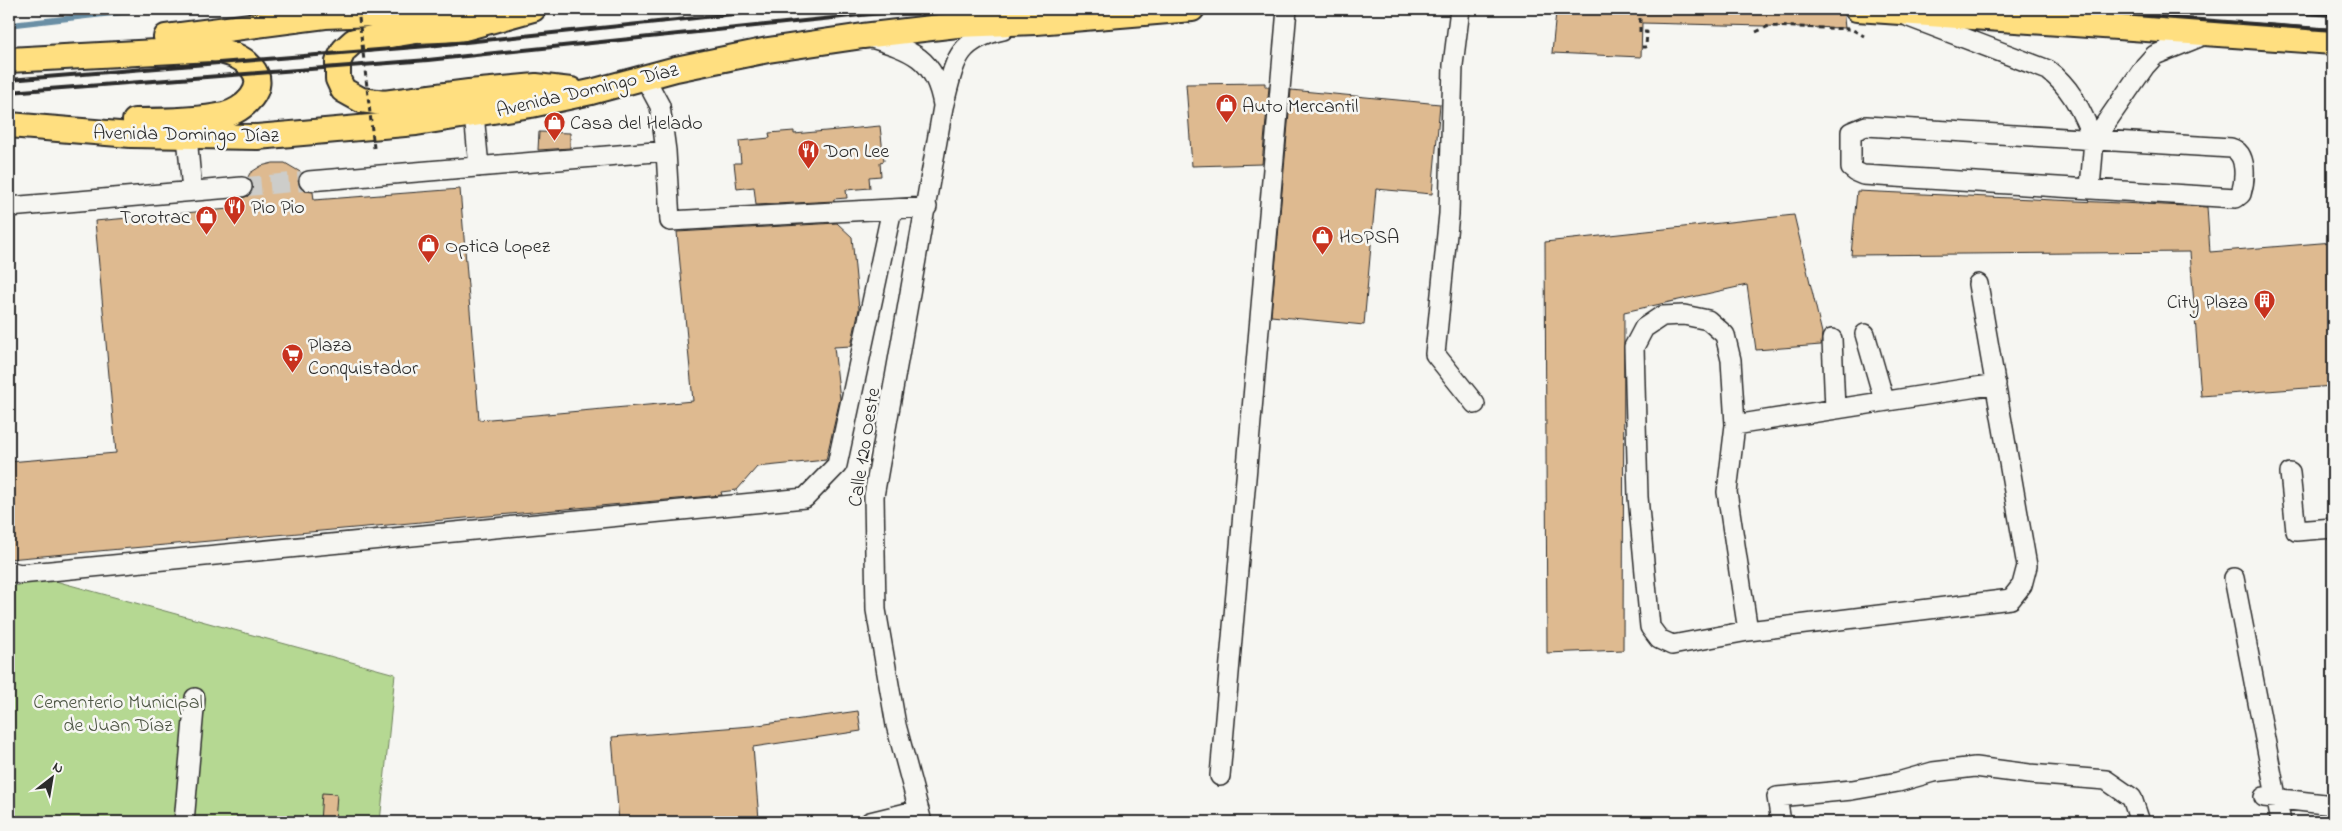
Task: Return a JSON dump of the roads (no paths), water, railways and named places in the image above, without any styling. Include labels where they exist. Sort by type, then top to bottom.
[{"type":"main road","points":[[9,59],[325,16],[492,9]]},
{"type":"main road","points":[[533,9],[460,29],[416,31],[354,41],[344,50],[338,62],[338,79],[343,90],[361,100],[384,103],[536,86],[591,92]]},
{"type":"main road","name":"Avenida Domingo Díaz","points":[[9,123],[131,135],[257,137],[416,123],[591,92],[768,50],[863,36],[957,25],[1036,22],[1192,9]]},
{"type":"main road","points":[[1857,9],[2333,42]]},
{"type":"main road","points":[[9,59],[211,49],[236,55],[253,68],[257,81],[254,94],[244,107],[225,115],[144,121],[65,119],[9,123]]},
{"type":"street","points":[[1220,776],[1287,9]]},
{"type":"street","points":[[1460,9],[1453,65],[1449,214],[1436,354],[1475,404]]},
{"type":"street","points":[[1895,11],[2048,70],[2062,80],[2073,94],[2094,140],[2090,188]]},
{"type":"street","name":"Calle 120 Oeste","points":[[921,816],[896,724],[876,610],[874,496],[927,207],[943,106],[956,60],[967,45],[979,36],[1036,22]]},
{"type":"street","points":[[2094,140],[2145,66],[2155,55],[2209,34]]},
{"type":"street","name":"Calle 120 Oeste","points":[[863,36],[897,46],[920,59],[931,70],[940,85],[943,106]]},
{"type":"street","points":[[644,78],[660,106],[666,151],[670,221],[927,207]]},
{"type":"street","points":[[474,114],[479,167]]},
{"type":"street","points":[[1866,126],[2094,140],[2238,150],[2243,156],[2242,194],[2236,198],[1863,175],[1851,168],[1852,132],[1866,126]]},
{"type":"street","points":[[187,136],[192,191]]},
{"type":"street","points":[[309,182],[666,151]]},
{"type":"street","points":[[9,207],[242,187]]},
{"type":"street","points":[[9,571],[20,574],[49,572],[805,498],[837,465],[892,210]]},
{"type":"street","points":[[1748,631],[1728,492],[1735,424],[1731,360],[1725,336],[1708,320],[1684,315],[1662,316],[1644,328],[1634,347],[1638,497],[1650,627],[1658,639],[1672,645],[1748,631],[2010,599],[2022,585],[2028,566],[1978,284]]},
{"type":"street","points":[[1865,334],[1884,400]]},
{"type":"street","points":[[1832,339],[1835,409]]},
{"type":"street","points":[[1735,424],[1996,384]]},
{"type":"street","points":[[2290,473],[2296,531],[2333,528]]},
{"type":"street","points":[[2234,578],[2271,798],[2282,822]]},
{"type":"street","points":[[184,822],[195,698]]},
{"type":"street","points":[[1781,822],[1777,797],[1852,790],[1898,782],[1933,772],[1975,767],[2106,780],[2132,798],[2140,822]]},
{"type":"street","points":[[2271,798],[2333,805]]},
{"type":"street","points":[[870,822],[921,816]]},
{"type":"waterway","points":[[9,25],[150,9]]},
{"type":"tunnel","points":[[242,187],[309,181]]},
{"type":"railway","points":[[9,80],[428,46],[781,9]]},
{"type":"railway","points":[[9,92],[428,60],[919,9]]},
{"type":"railway","points":[[2055,9],[2333,30]]},
{"type":"railway","points":[[2251,9],[2333,15]]},
{"type":"place","name":"Auto Mercantil","points":[[1226,124]]},
{"type":"place","name":"Casa del Helado","points":[[554,141]]},
{"type":"place","name":"Don Lee","points":[[808,169]]},
{"type":"place","name":"Pio Pio","points":[[235,225]]},
{"type":"place","name":"Torotrac","points":[[206,235]]},
{"type":"place","name":"HOPSA","points":[[1323,255]]},
{"type":"place","name":"Optica Lopez","points":[[429,264]]},
{"type":"place","name":"City Plaza","points":[[2264,320]]},
{"type":"place","name":"Plaza Conquistador","points":[[292,374]]},
{"type":"park label","name":"Cementerio Municipal de Juan Díaz","points":[[118,712]]}]
